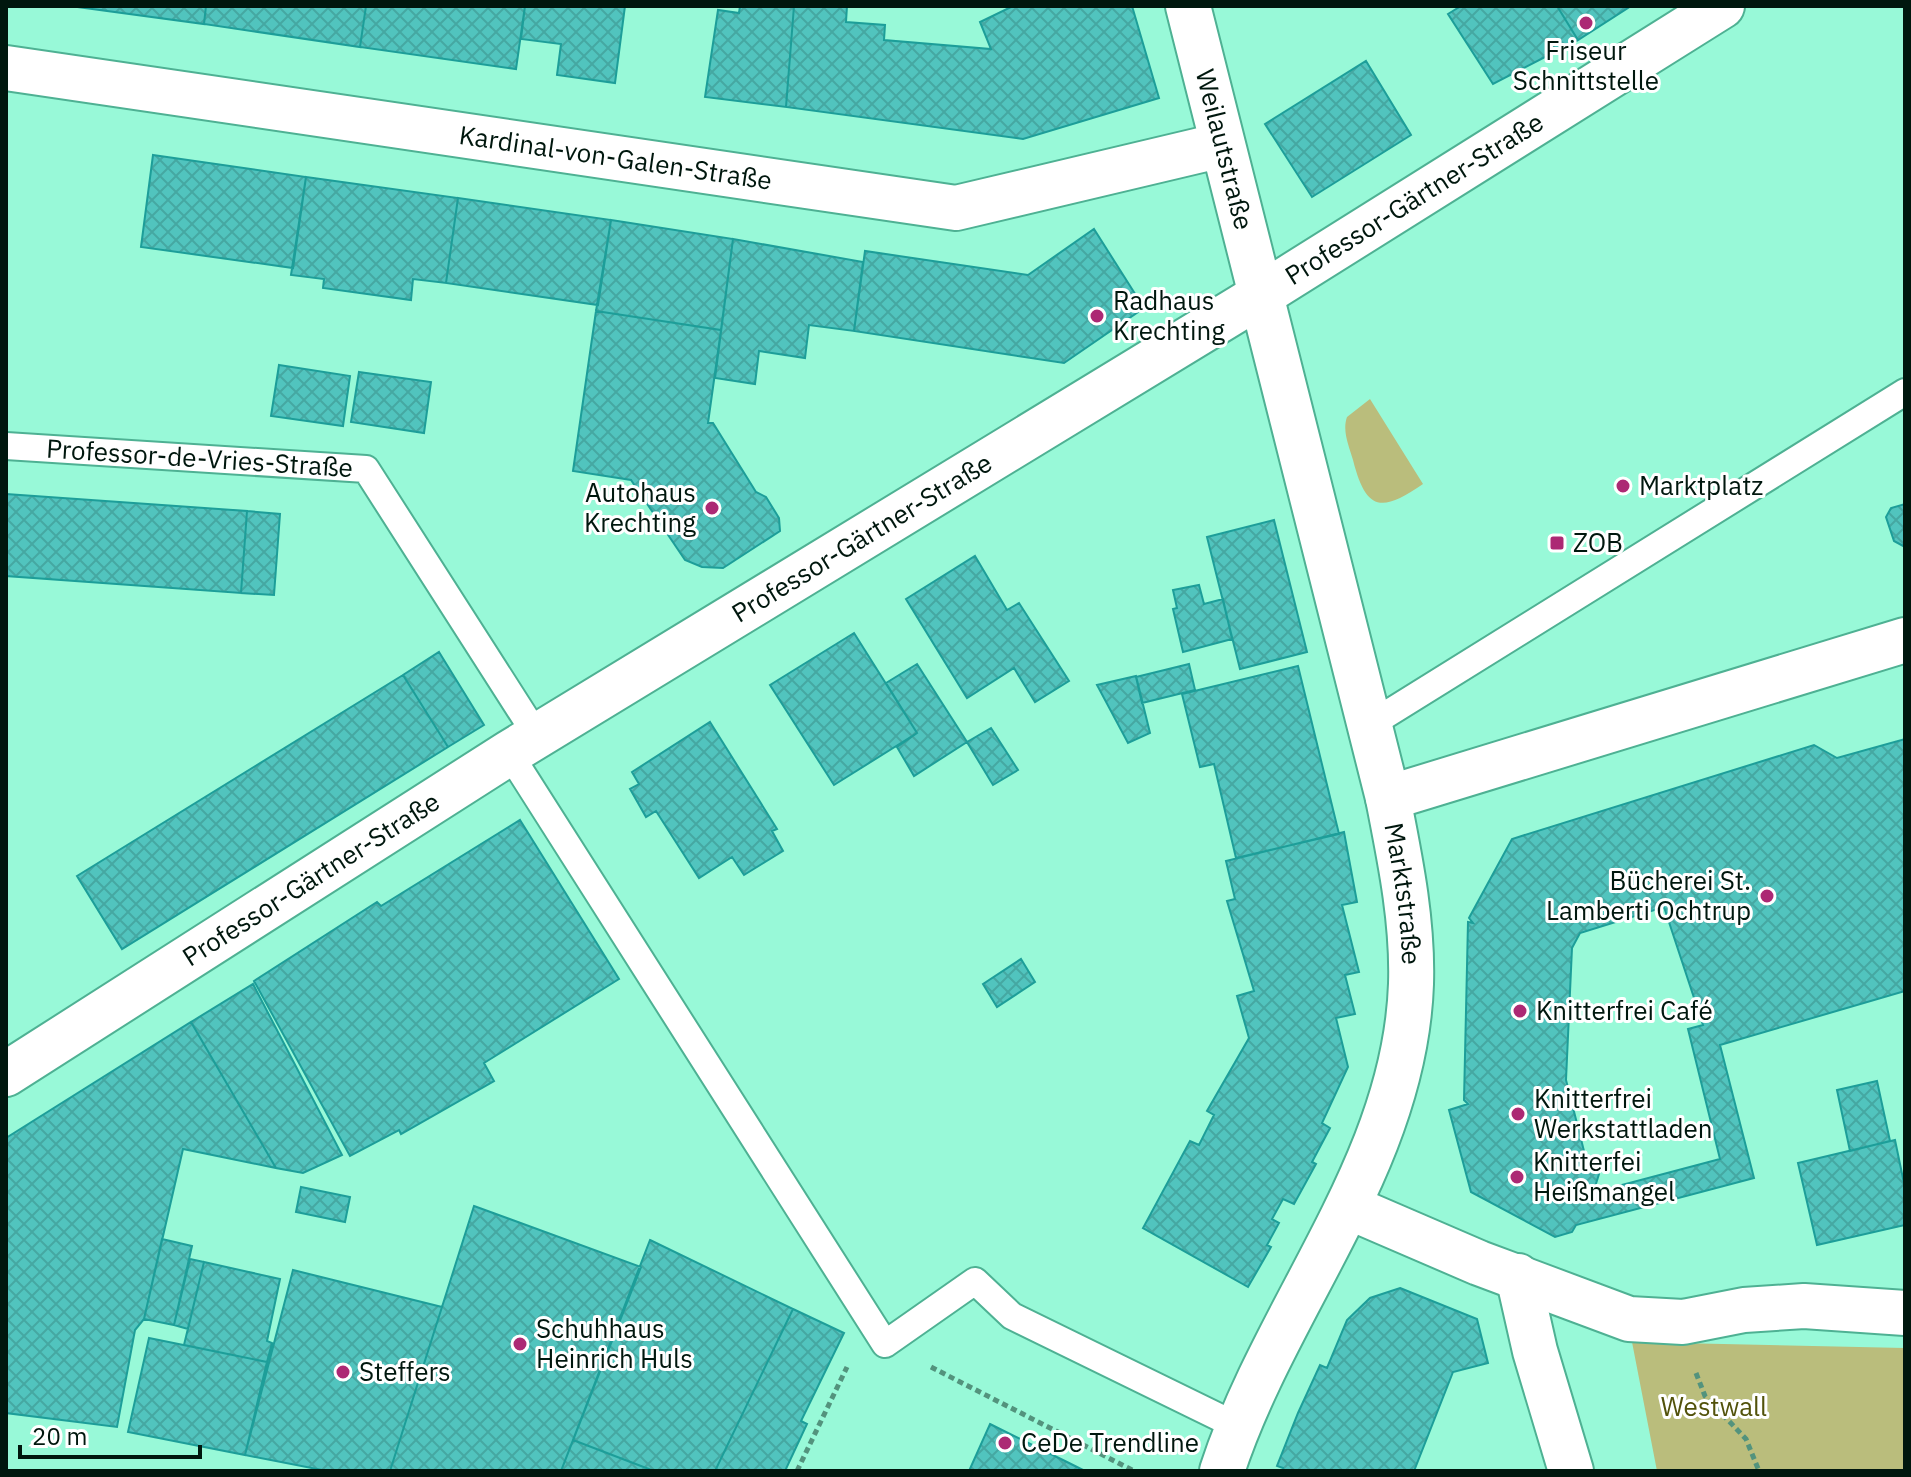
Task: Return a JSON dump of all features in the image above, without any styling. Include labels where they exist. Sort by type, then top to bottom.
[{"type":"street","name":"Weilautstraße","points":[[1188,6],[1261,295]]},
{"type":"street","name":"Professor-Gärtner-Straße","points":[[6,1074],[523,744],[1261,295],[1722,6]]},
{"type":"street","name":"Kardinal-von-Galen-Straße","points":[[6,68],[956,208],[1222,145]]},
{"type":"street","name":"Marktstraße","points":[[1222,1471],[1237,1426],[1290,1313],[1349,1207],[1383,1125],[1398,1073],[1411,984],[1408,904],[1388,798],[1261,295]]},
{"type":"street","points":[[1388,798],[1905,640]]},
{"type":"street","points":[[1349,1207],[1479,1263],[1629,1319],[1683,1322],[1744,1310],[1804,1306],[1891,1312],[1905,1349]]},
{"type":"street","points":[[1518,1276],[1535,1351],[1571,1471]]},
{"type":"lane","points":[[1371,724],[1905,392]]},
{"type":"lane","name":"Professor-de-Vries-Straße","points":[[6,446],[366,469],[523,744]]},
{"type":"lane","points":[[523,744],[885,1344],[975,1281],[1012,1316],[1237,1426]]},
{"type":"path","points":[[1683,1322],[1688,1353],[1705,1396],[1746,1439],[1759,1471]]},
{"type":"path","points":[[797,1471],[860,1341],[885,1344],[1134,1471]]},
{"type":"green space","points":[[1370,399],[1423,484],[1386,503],[1370,498],[1364,489],[1346,433],[1347,417]]},
{"type":"green space","name":"Westwall","points":[[1632,1342],[1905,1348],[1905,1471],[1657,1471]]},
{"type":"building","points":[[70,6],[206,6],[204,24]]},
{"type":"building","points":[[206,6],[366,6],[360,47],[204,24]]},
{"type":"building","points":[[366,6],[525,6],[516,69],[360,47]]},
{"type":"building","points":[[525,6],[625,6],[615,83],[557,75],[561,44],[521,39]]},
{"type":"building","points":[[740,6],[794,6],[786,107],[705,97],[718,10],[739,13]]},
{"type":"building","points":[[794,6],[847,6],[846,22],[885,25],[884,40],[991,49],[980,22],[1013,6],[1132,6],[1159,98],[1023,139],[786,107]]},
{"type":"building","points":[[1461,6],[1557,6],[1578,40],[1493,84],[1448,14]]},
{"type":"building","name":"Friseur Schnittstelle","points":[[1557,6],[1631,6],[1578,40]]},
{"type":"building","points":[[1366,61],[1411,135],[1312,197],[1265,124]]},
{"type":"building","points":[[153,155],[306,177],[293,268],[141,247]]},
{"type":"building","points":[[306,177],[458,198],[446,283],[413,279],[411,300],[323,288],[324,279],[291,275]]},
{"type":"building","points":[[458,198],[611,220],[598,305],[446,283]]},
{"type":"building","points":[[611,220],[733,239],[721,330],[596,311]]},
{"type":"building","points":[[1094,229],[1144,308],[1064,363],[854,331],[865,251],[1028,275]]},
{"type":"building","points":[[733,239],[863,262],[854,331],[809,325],[805,358],[759,351],[755,384],[715,378]]},
{"type":"building","points":[[596,311],[721,330],[708,423],[713,423],[756,492],[766,497],[779,518],[780,531],[723,568],[702,567],[685,560],[631,480],[573,471]]},
{"type":"building","points":[[279,365],[350,376],[343,426],[271,416]]},
{"type":"building","points":[[359,372],[431,382],[424,433],[351,422]]},
{"type":"building","points":[[6,494],[247,511],[241,593],[6,576]]},
{"type":"building","points":[[1905,504],[1905,547],[1894,541],[1886,517],[1891,508]]},
{"type":"building","points":[[247,511],[280,514],[274,595],[241,593]]},
{"type":"building","points":[[1274,520],[1307,652],[1240,669],[1207,537]]},
{"type":"building","points":[[975,556],[1007,610],[1019,603],[1069,681],[1035,702],[1014,668],[967,698],[906,599]]},
{"type":"building","points":[[1199,585],[1204,604],[1223,599],[1232,639],[1183,652],[1173,609],[1177,608],[1173,590]]},
{"type":"building","points":[[854,633],[917,733],[834,785],[770,685]]},
{"type":"building","points":[[439,652],[484,725],[448,747],[403,675]]},
{"type":"building","points":[[917,664],[967,742],[914,776],[897,747],[917,733],[886,683]]},
{"type":"building","points":[[1189,664],[1195,690],[1142,703],[1136,677]]},
{"type":"building","points":[[1298,666],[1339,834],[1236,858],[1214,764],[1200,767],[1182,694]]},
{"type":"building","points":[[403,675],[448,747],[122,949],[77,876]]},
{"type":"building","points":[[1136,676],[1150,733],[1128,743],[1097,685]]},
{"type":"building","points":[[710,722],[777,829],[772,831],[783,851],[744,875],[732,857],[699,878],[656,811],[646,817],[630,789],[639,784],[632,772]]},
{"type":"building","points":[[991,728],[1018,770],[993,785],[967,742]]},
{"type":"building","points":[[1905,739],[1905,991],[1720,1045],[1754,1178],[1576,1225],[1572,1232],[1555,1237],[1471,1192],[1449,1110],[1468,1104],[1464,1100],[1468,922],[1473,923],[1469,918],[1512,839],[1814,745],[1837,758]],"holes":[[[1664,907],[1703,1025],[1688,1029],[1720,1159],[1603,1190],[1595,1187],[1599,1174],[1586,1159],[1566,1080],[1572,948],[1580,933]]]},
{"type":"building","points":[[520,820],[619,979],[484,1063],[494,1081],[401,1134],[399,1130],[350,1156],[254,981],[377,902],[381,906]]},
{"type":"building","points":[[1344,832],[1357,902],[1342,905],[1359,972],[1345,975],[1355,1014],[1336,1018],[1348,1067],[1322,1123],[1330,1128],[1312,1162],[1316,1164],[1294,1204],[1283,1199],[1272,1219],[1279,1223],[1267,1245],[1271,1247],[1248,1287],[1143,1228],[1190,1141],[1199,1145],[1214,1115],[1207,1111],[1249,1038],[1237,996],[1254,991],[1227,901],[1235,899],[1226,861]]},
{"type":"building","points":[[1021,959],[1035,982],[997,1007],[983,984]]},
{"type":"building","points":[[253,984],[342,1155],[303,1173],[276,1168],[191,1022]]},
{"type":"building","points":[[191,1022],[276,1168],[183,1149],[144,1319],[135,1330],[117,1427],[6,1413],[6,1138]]},
{"type":"building","points":[[1877,1081],[1890,1141],[1850,1151],[1837,1090]]},
{"type":"building","points":[[1895,1140],[1905,1188],[1905,1225],[1817,1245],[1798,1163]]},
{"type":"building","points":[[301,1187],[350,1197],[345,1222],[296,1212]]},
{"type":"building","name":"Schuhhaus Heinrich Huls","points":[[474,1206],[641,1267],[561,1471],[390,1471]]},
{"type":"building","points":[[162,1239],[192,1246],[174,1325],[144,1319]]},
{"type":"building","points":[[650,1240],[793,1309],[715,1471],[654,1471],[573,1440]]},
{"type":"building","points":[[190,1259],[204,1262],[188,1329],[174,1325]]},
{"type":"building","points":[[204,1262],[280,1279],[267,1341],[272,1343],[267,1362],[184,1345]]},
{"type":"building","name":"Steffers","points":[[293,1270],[442,1307],[390,1471],[327,1471],[245,1455]]},
{"type":"building","points":[[1400,1288],[1477,1319],[1488,1363],[1453,1372],[1414,1471],[1282,1471],[1283,1468],[1277,1466],[1298,1413],[1320,1365],[1327,1368],[1347,1320],[1370,1298]]},
{"type":"building","points":[[793,1309],[844,1333],[801,1421],[807,1424],[785,1471],[715,1471]]},
{"type":"building","points":[[149,1338],[267,1362],[245,1455],[128,1432]]},
{"type":"building","name":"CeDe Trendline","points":[[990,1424],[1067,1462],[1085,1471],[969,1471]]},
{"type":"building","points":[[573,1440],[654,1471],[561,1471]]},
{"type":"place","name":"Friseur Schnittstelle","points":[[1586,23]]},
{"type":"place","name":"Radhaus Krechting","points":[[1097,316]]},
{"type":"place","name":"Marktplatz","points":[[1623,486]]},
{"type":"place","name":"Autohaus Krechting","points":[[712,508]]},
{"type":"place","name":"ZOB","points":[[1557,543]]},
{"type":"place","name":"Bücherei St. Lamberti Ochtrup","points":[[1767,896]]},
{"type":"place","name":"Knitterfrei Café","points":[[1520,1011]]},
{"type":"place","name":"Knitterfrei Werkstattladen","points":[[1518,1114]]},
{"type":"place","name":"Knitterfei Heißmangel","points":[[1517,1177]]},
{"type":"place","name":"Schuhhaus Heinrich Huls","points":[[520,1344]]},
{"type":"place","name":"Steffers","points":[[343,1372]]},
{"type":"place","name":"CeDe Trendline","points":[[1005,1443]]}]
